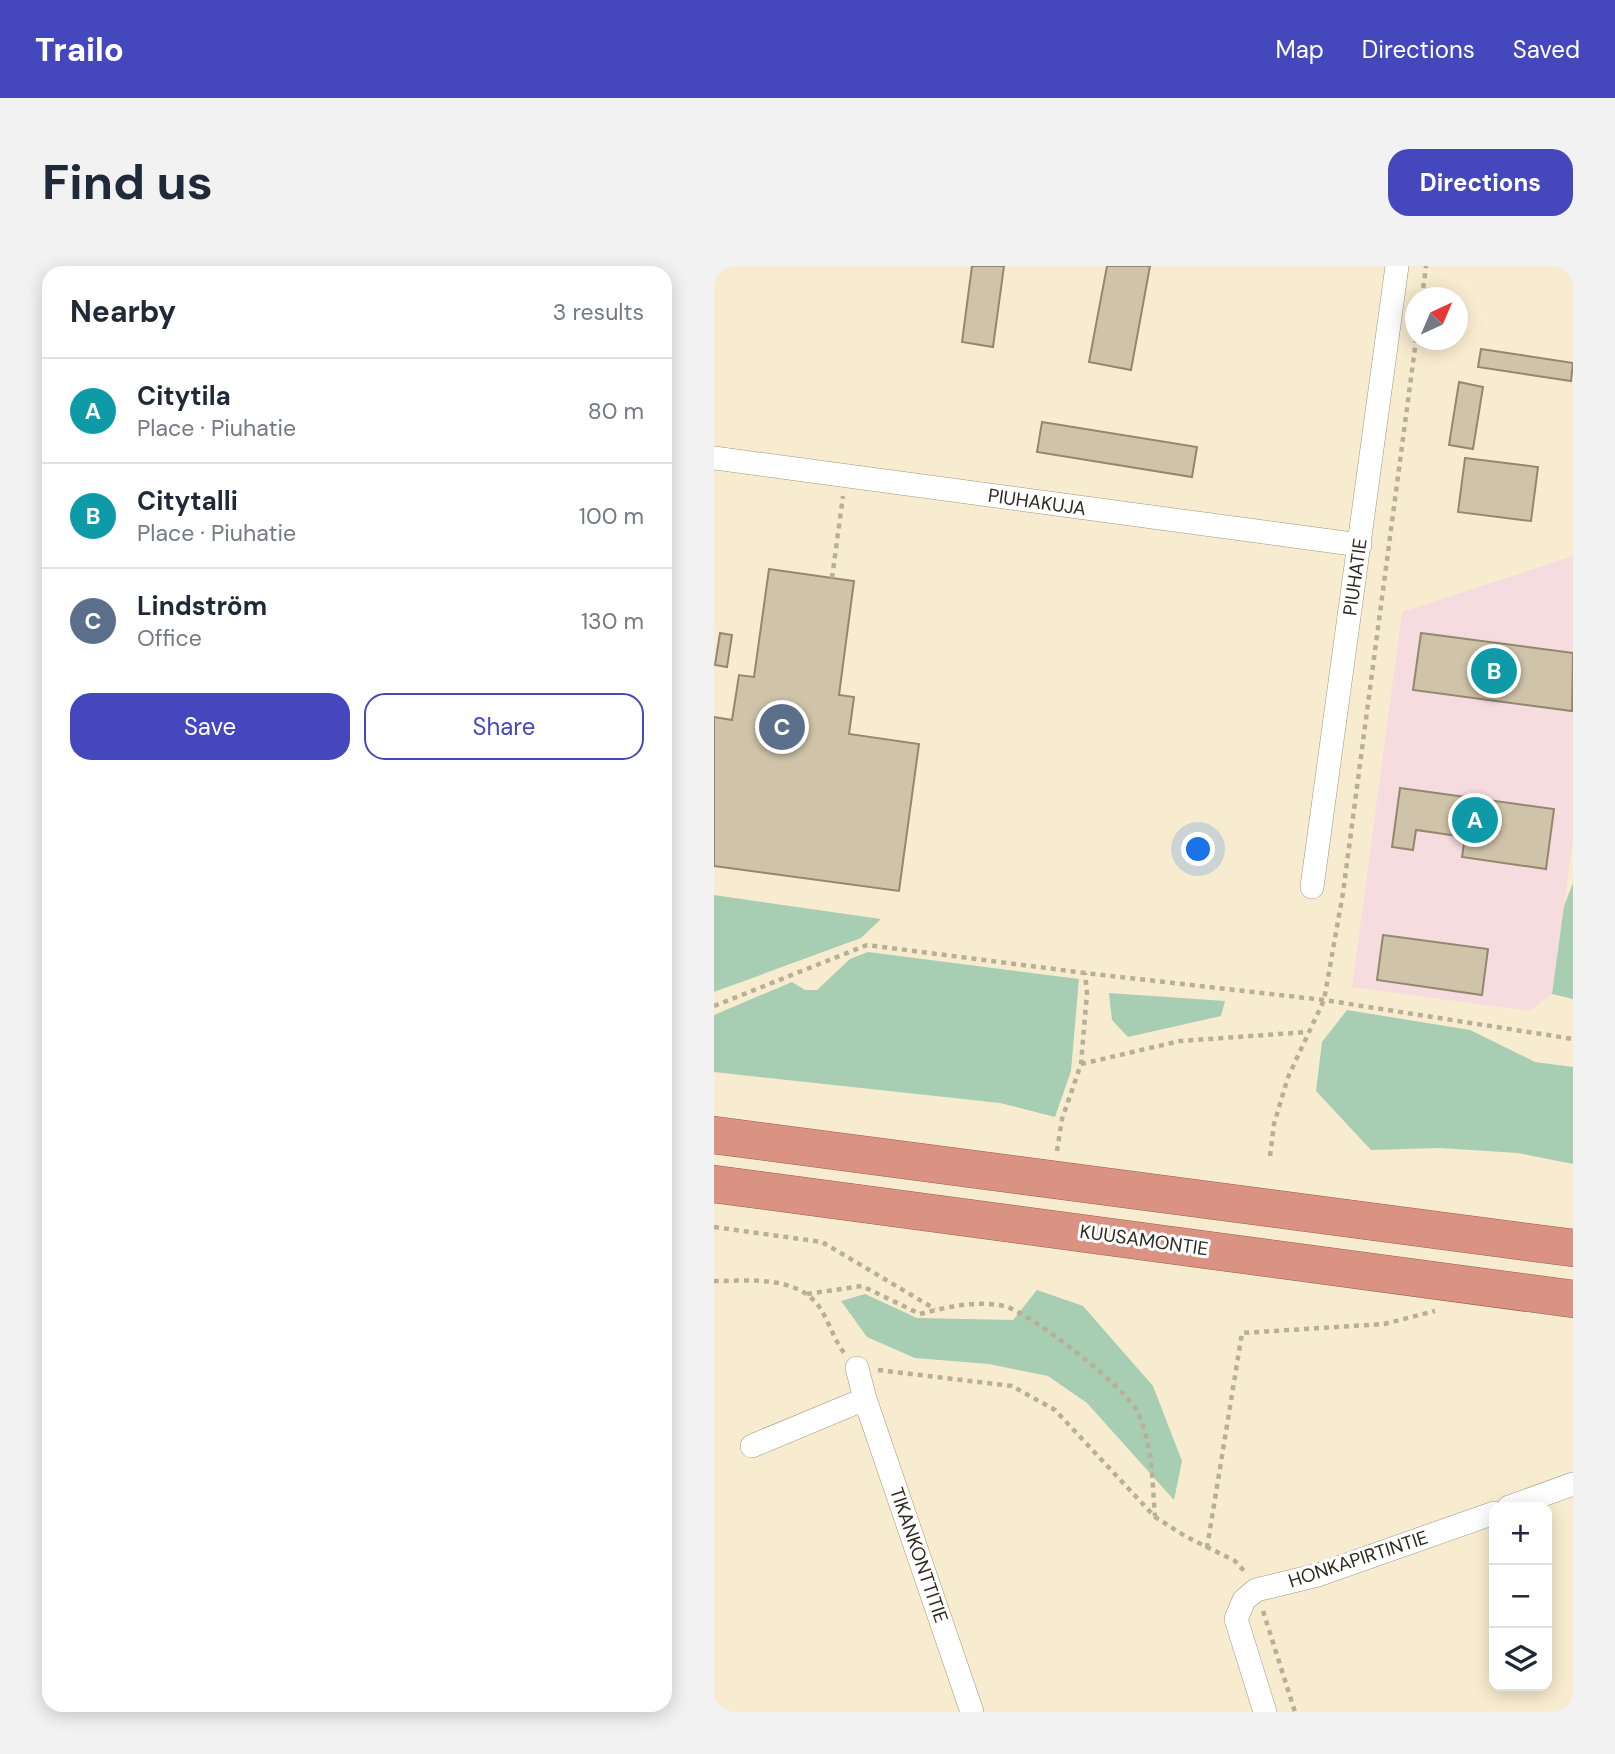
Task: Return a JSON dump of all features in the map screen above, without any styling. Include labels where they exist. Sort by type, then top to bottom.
[{"type":"highway","points":[[714,1135],[1573,1248]]},
{"type":"highway","name":"KUUSAMONTIE","points":[[714,1184],[1573,1299]]},
{"type":"highway","points":[[1396,1224],[1573,1233]]},
{"type":"street","name":"PIUHATIE","points":[[1312,887],[1397,266]]},
{"type":"street","name":"PIUHAKUJA","points":[[714,458],[1360,545]]},
{"type":"street","name":"TIKANKONTTITIE","points":[[857,1368],[865,1399],[972,1712]]},
{"type":"street","points":[[752,1446],[865,1399]]},
{"type":"street","points":[[1523,1502],[1573,1484]]},
{"type":"street","name":"HONKAPIRTINTIE","points":[[1256,1590],[1318,1575],[1489,1515]]},
{"type":"street","points":[[1256,1590],[1244,1600],[1236,1619],[1265,1712]]},
{"type":"path","points":[[1423,287],[1426,266]]},
{"type":"path","points":[[1270,1156],[1274,1124],[1288,1077],[1324,1000],[1343,893],[1415,350]]},
{"type":"path","points":[[832,578],[845,477]]},
{"type":"path","points":[[714,1006],[867,945],[1324,1000],[1573,1039]]},
{"type":"path","points":[[1062,1119],[1081,1064],[1087,993],[1085,973]]},
{"type":"path","points":[[1081,1064],[1180,1041],[1308,1032]]},
{"type":"path","points":[[714,1227],[822,1242],[937,1310]]},
{"type":"path","points":[[714,1281],[789,1284],[807,1294],[820,1307],[838,1346],[857,1368],[1012,1386],[1055,1410],[1155,1517],[1235,1562],[1249,1576],[1256,1590],[1295,1712]]},
{"type":"path","points":[[807,1294],[862,1286],[920,1314],[954,1305],[1006,1306],[1056,1336],[1100,1371],[1137,1409],[1149,1447],[1155,1517]]},
{"type":"path","points":[[1207,1548],[1242,1333],[1384,1324],[1442,1309]]},
{"type":"shaded area","points":[[1573,556],[1573,839],[1552,994],[1529,1011],[1352,987],[1402,612]]},
{"type":"green space","points":[[1573,883],[1573,999],[1552,994],[1564,906]]},
{"type":"green space","points":[[714,895],[881,919],[861,938],[714,992]]},
{"type":"green space","points":[[868,952],[1079,979],[1071,1071],[1055,1117],[1000,1103],[714,1072],[714,1015],[792,982],[805,990],[817,990],[850,959]]},
{"type":"green space","points":[[1109,993],[1225,1001],[1221,1016],[1128,1037],[1112,1020]]},
{"type":"green space","points":[[1347,1010],[1470,1030],[1535,1062],[1573,1067],[1573,1164],[1518,1153],[1440,1148],[1371,1150],[1316,1091],[1322,1042]]},
{"type":"green space","points":[[1037,1290],[1083,1306],[1153,1386],[1182,1461],[1174,1500],[1087,1403],[1048,1376],[989,1364],[915,1358],[867,1337],[841,1301],[865,1294],[917,1318],[1013,1320]]},
{"type":"building","points":[[972,266],[1004,266],[993,347],[962,342]]},
{"type":"building","points":[[1107,266],[1150,266],[1131,370],[1089,362]]},
{"type":"building","points":[[1481,349],[1573,363],[1571,381],[1478,367]]},
{"type":"building","points":[[1459,382],[1483,387],[1473,449],[1449,445]]},
{"type":"building","points":[[1042,422],[1197,447],[1192,477],[1037,452]]},
{"type":"building","points":[[1465,458],[1538,467],[1531,521],[1458,512]]},
{"type":"building","points":[[769,569],[854,581],[839,695],[854,697],[849,734],[919,744],[899,891],[714,866],[714,717],[732,720],[739,675],[754,677]]},
{"type":"building","points":[[720,633],[732,635],[727,667],[715,665]]},
{"type":"building","points":[[1421,633],[1573,653],[1572,711],[1413,690]]},
{"type":"building","points":[[1400,788],[1554,809],[1546,869],[1462,857],[1465,837],[1416,830],[1413,850],[1392,847]]},
{"type":"building","points":[[1383,935],[1488,949],[1482,995],[1377,980]]},
{"type":"place","name":"Citytalli","points":[[1494,671]]},
{"type":"place","name":"Lindström","points":[[782,727]]},
{"type":"place","name":"Citytila","points":[[1475,820]]}]
